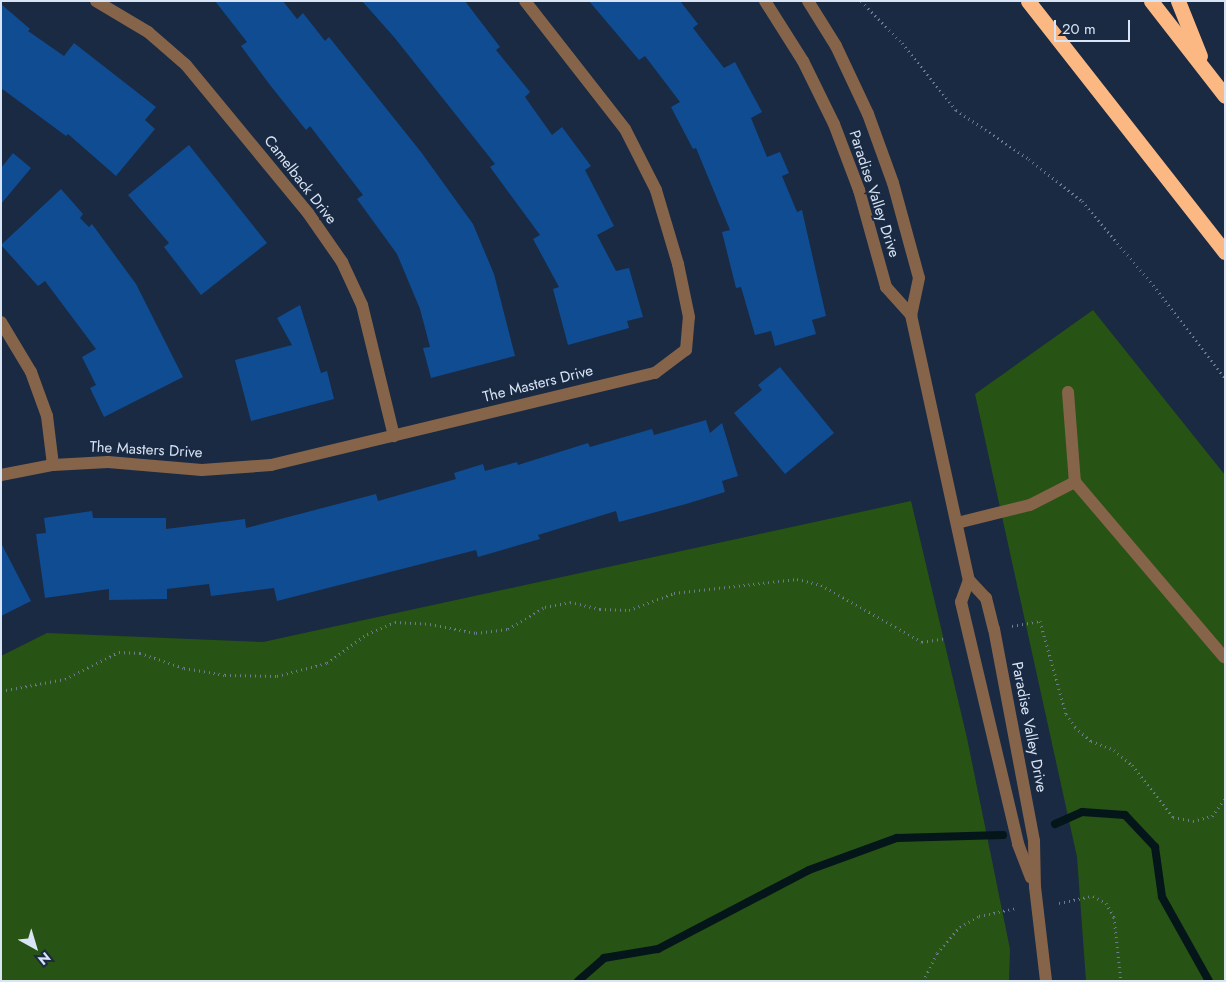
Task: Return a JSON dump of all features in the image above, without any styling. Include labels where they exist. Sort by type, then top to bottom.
[{"type":"highway","points":[[1028,1],[1225,252]]},
{"type":"highway","points":[[1151,1],[1225,96]]},
{"type":"highway","points":[[1178,1],[1207,73]]},
{"type":"street","name":"Camelback Drive","points":[[96,1],[148,32],[186,65],[308,213],[342,262],[362,305],[394,436]]},
{"type":"street","name":"The Masters Drive","points":[[1,474],[53,465],[108,462],[202,470],[271,465],[655,372],[686,350],[689,317],[678,264],[656,190],[625,129],[525,1]]},
{"type":"street","name":"Paradise Valley Drive","points":[[765,1],[803,61],[834,124],[859,190],[886,287],[911,315]]},
{"type":"street","name":"Paradise Valley Drive","points":[[808,1],[836,46],[868,114],[893,183],[919,278],[911,315],[969,580],[986,598],[994,629],[1034,841],[1035,887],[1046,981]]},
{"type":"street","points":[[1,322],[31,372],[47,416],[53,465]]},
{"type":"street","points":[[1068,392],[1075,482],[1224,657]]},
{"type":"street","points":[[957,523],[1030,505],[1075,482]]},
{"type":"street","name":"Paradise Valley Drive","points":[[969,580],[961,602],[1018,844],[1035,887]]},
{"type":"path","points":[[861,1],[902,43],[956,110],[1029,159],[1082,201],[1153,285],[1225,378]]},
{"type":"path","points":[[1,691],[65,679],[119,652],[140,653],[184,668],[225,675],[277,676],[327,663],[367,634],[395,622],[430,624],[476,632],[508,629],[545,607],[570,602],[600,609],[629,610],[674,593],[797,579],[821,585],[922,642],[947,638]]},
{"type":"path","points":[[1005,627],[1040,621],[1066,714],[1075,728],[1091,741],[1114,750],[1132,765],[1173,817],[1193,821],[1212,816],[1225,798]]},
{"type":"path","points":[[1059,904],[1093,896],[1106,903],[1114,917],[1121,981]]},
{"type":"path","points":[[923,981],[937,953],[960,927],[979,916],[1016,908]]},
{"type":"green space","points":[[1093,310],[1225,475],[1225,981],[1086,981],[1077,857],[975,394]]},
{"type":"green space","points":[[911,501],[967,738],[1010,949],[1009,981],[1,981],[1,656],[47,633],[263,642]]},
{"type":"building","points":[[215,1],[283,1],[297,19],[303,13],[325,41],[329,37],[421,152],[473,224],[494,274],[515,356],[431,378],[423,348],[430,347],[420,309],[397,254],[357,199],[363,195],[310,126],[306,130],[270,85],[241,46],[247,42]]},
{"type":"building","points":[[362,1],[465,1],[500,47],[496,50],[530,92],[525,97],[552,135],[562,127],[591,166],[585,170],[614,226],[597,235],[616,271],[629,268],[643,317],[627,321],[629,328],[568,345],[553,289],[559,287],[533,239],[540,235],[490,167],[495,164],[394,37]]},
{"type":"building","points":[[589,1],[680,1],[698,24],[693,28],[724,68],[735,62],[762,112],[751,118],[767,157],[780,152],[789,173],[782,176],[797,212],[802,210],[826,316],[812,320],[816,334],[775,346],[771,331],[755,335],[741,287],[736,288],[722,232],[730,230],[696,148],[693,149],[671,107],[680,102],[645,56],[639,60]]},
{"type":"building","points":[[1,4],[30,29],[28,31],[64,56],[74,43],[156,107],[145,120],[155,129],[116,176],[68,134],[66,136],[1,88]]},
{"type":"building","points":[[189,145],[267,243],[201,295],[164,247],[169,243],[128,195]]},
{"type":"building","points":[[13,153],[31,168],[1,204],[1,168]]},
{"type":"building","points":[[61,189],[83,214],[80,218],[89,227],[92,224],[136,284],[183,377],[104,417],[90,388],[96,385],[82,357],[96,349],[45,281],[38,286],[1,245]]},
{"type":"building","points":[[300,305],[321,373],[327,371],[334,399],[251,421],[235,360],[292,345],[277,318]]},
{"type":"building","points":[[780,367],[834,433],[785,474],[734,413],[762,390],[758,385]]},
{"type":"building","points":[[706,420],[710,433],[722,423],[738,476],[722,481],[725,492],[686,504],[619,522],[616,511],[538,535],[540,539],[478,557],[476,550],[277,601],[274,588],[211,596],[209,584],[167,589],[167,599],[109,600],[109,589],[45,598],[36,534],[46,533],[44,518],[92,511],[93,518],[166,518],[166,529],[245,519],[246,528],[376,494],[378,501],[456,479],[454,473],[483,464],[485,471],[517,462],[518,465],[588,443],[590,447],[652,429],[654,435]]},
{"type":"building","points":[[1,543],[31,601],[1,616]]},
{"type":"waterway","points":[[1055,824],[1082,812],[1125,815],[1155,847],[1162,897],[1209,981]]},
{"type":"waterway","points":[[578,981],[604,958],[658,949],[809,870],[897,838],[1003,835]]}]
